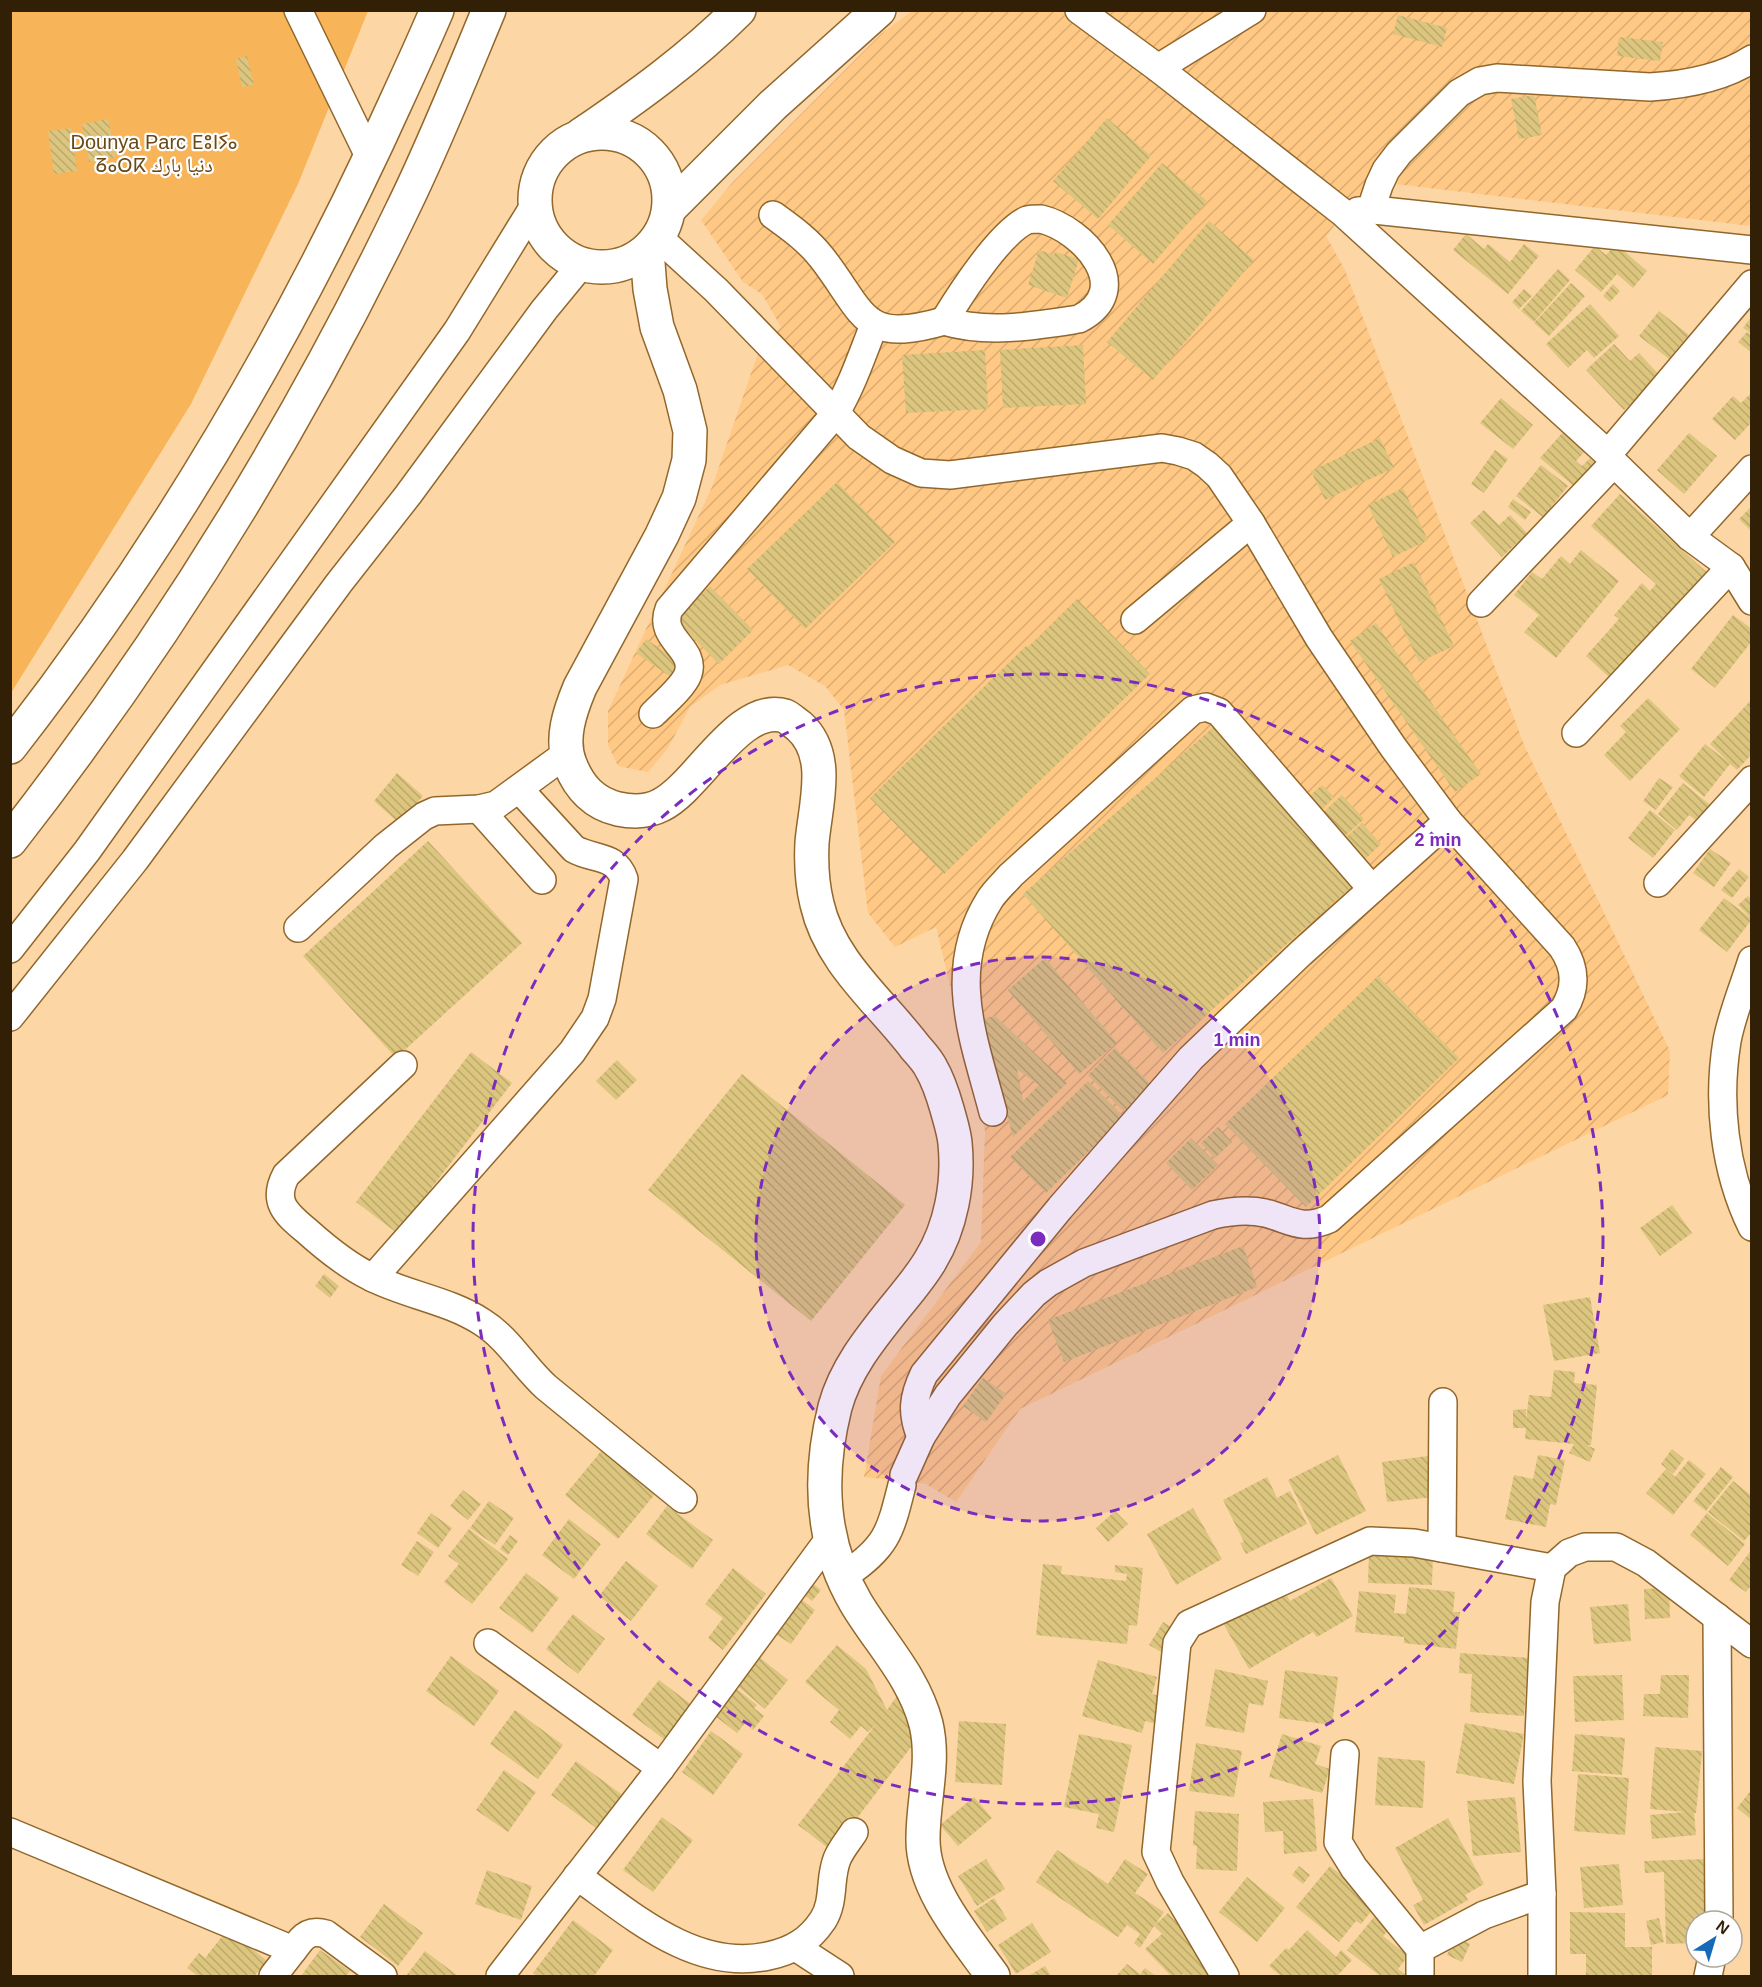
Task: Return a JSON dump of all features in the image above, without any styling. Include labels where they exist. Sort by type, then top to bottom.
[{"type":"main road","points":[[10,747],[105,617],[166,526],[223,434],[313,272],[370,158],[437,10]]},
{"type":"main road","points":[[10,842],[120,694],[190,590],[256,484],[318,374],[403,209],[489,10]]},
{"type":"main road","points":[[739,10],[697,50],[664,77],[580,135],[566,142],[554,151],[545,163],[534,191],[537,221],[553,247],[565,256],[594,266],[622,264],[658,232],[773,105],[879,10]]},
{"type":"main road","points":[[580,135],[595,132],[625,136],[639,143],[650,153],[666,178],[669,194],[658,232],[650,289],[657,327],[680,390],[690,431],[689,460],[680,498],[572,706],[567,730],[566,754],[575,777],[587,793],[602,804],[621,810],[640,811],[657,808],[672,799],[722,747],[759,717],[784,716],[796,723],[809,735],[817,754],[819,789],[812,845],[812,877],[817,907],[827,935],[854,975],[905,1033],[931,1067],[945,1102],[955,1141],[956,1186],[947,1224],[930,1261],[868,1339],[836,1403],[825,1474],[825,1513],[829,1539],[855,1601],[905,1673],[918,1699],[926,1724],[930,1750],[922,1842],[931,1880],[945,1907],[993,1977]]},
{"type":"main road","points":[[594,266],[657,327]]},
{"type":"street","points":[[298,10],[370,158]]},
{"type":"street","points":[[1079,10],[1158,68],[1342,212],[1611,459],[1690,537],[1731,567],[1752,601]]},
{"type":"street","points":[[1158,68],[1252,10]]},
{"type":"street","points":[[1374,210],[1378,185],[1386,170],[1459,93],[1480,81],[1497,78],[1650,87],[1676,86],[1725,72],[1752,59]]},
{"type":"street","points":[[10,948],[87,851],[457,331],[534,206]]},
{"type":"street","points":[[1342,212],[1374,210],[1752,250]]},
{"type":"street","points":[[773,215],[814,249],[855,307],[874,325],[885,328],[913,329],[944,321],[969,327],[997,328],[1078,319],[1089,314],[1103,296],[1105,284],[1103,273],[1099,262],[1068,231],[1053,222],[1041,219],[1028,220],[1013,230],[999,244],[944,321]]},
{"type":"street","points":[[658,232],[859,437],[892,460],[921,473],[950,475],[1162,448],[1194,456],[1207,465],[1220,476],[1343,676],[1393,747],[1448,820],[1562,947],[1570,958],[1574,971],[1571,997],[1564,1008],[1329,1219],[1307,1226],[1296,1225],[1248,1210],[1222,1213],[1084,1263],[1048,1283],[1021,1307],[963,1375],[921,1437],[903,1480],[885,1539],[875,1552],[844,1576]]},
{"type":"street","points":[[10,1017],[135,860],[544,310],[594,266]]},
{"type":"street","points":[[1481,603],[1611,459],[1752,284]]},
{"type":"street","points":[[653,714],[686,678],[690,667],[687,656],[669,632],[666,624],[669,609],[835,414],[856,374],[874,325]]},
{"type":"street","points":[[1690,537],[1752,469]]},
{"type":"street","points":[[1135,620],[1251,523]]},
{"type":"street","points":[[1576,733],[1731,567]]},
{"type":"street","points":[[993,1112],[969,1018],[965,987],[967,956],[976,926],[991,898],[1011,875],[1193,710],[1206,707],[1219,712],[1372,889]]},
{"type":"street","points":[[298,928],[386,846],[424,816],[448,810],[479,809],[496,805],[566,754]]},
{"type":"street","points":[[1658,883],[1752,780]]},
{"type":"street","points":[[373,1278],[572,1052],[595,1018],[602,999],[624,879],[621,871],[607,860],[584,855],[574,849],[519,789]]},
{"type":"street","points":[[479,809],[542,880]]},
{"type":"street","points":[[921,1437],[914,1421],[914,1409],[919,1385],[931,1365],[1068,1200],[1191,1058],[1301,953],[1448,820]]},
{"type":"street","points":[[1752,960],[1728,1039],[1722,1097],[1725,1137],[1732,1173],[1743,1210],[1752,1227]]},
{"type":"street","points":[[403,1065],[286,1175],[280,1193],[285,1211],[324,1246],[353,1267],[373,1278],[470,1315],[492,1329],[510,1345],[525,1367],[546,1387],[683,1498]]},
{"type":"street","points":[[1442,1548],[1443,1402]]},
{"type":"street","points":[[500,1977],[661,1768],[829,1539]]},
{"type":"street","points":[[1226,1977],[1170,1882],[1156,1852],[1177,1642],[1189,1624],[1370,1541],[1414,1543],[1551,1568]]},
{"type":"street","points":[[1542,1977],[1542,1894],[1537,1781],[1545,1602],[1551,1568],[1569,1553],[1585,1547],[1616,1547],[1646,1563],[1752,1644]]},
{"type":"street","points":[[1717,1617],[1719,1909]]},
{"type":"street","points":[[488,1642],[661,1768]]},
{"type":"street","points":[[1345,1754],[1338,1842],[1354,1868],[1420,1949],[1420,1977]]},
{"type":"street","points":[[10,1832],[293,1950]]},
{"type":"street","points":[[577,1876],[636,1918],[675,1942],[708,1955],[742,1960],[779,1954],[797,1948],[814,1932],[831,1904],[837,1859],[854,1832]]},
{"type":"street","points":[[1420,1949],[1484,1915],[1542,1894]]},
{"type":"street","points":[[273,1977],[305,1936],[320,1932],[326,1934],[383,1977]]},
{"type":"street","points":[[797,1948],[840,1977]]},
{"type":"shaded area","points":[[912,11],[1751,11],[1751,226],[1370,181],[1326,236],[1345,270],[1525,747],[1670,1051],[1668,1095],[1020,1409],[956,1502],[926,1484],[864,1477],[881,1376],[981,1242],[985,1131],[936,927],[895,947],[868,913],[844,710],[825,686],[788,665],[720,685],[690,707],[668,748],[648,772],[618,766],[608,745],[608,711],[712,487],[758,353],[781,327],[762,294],[743,282],[701,220],[732,183],[882,33]]},
{"type":"green space","name":"Dounya Parc ⴹⵓⵏⵢⴰ ⵒⴰⵔⴽ دنيا بارك","points":[[11,11],[368,11],[298,184],[191,404],[11,693]]},
{"type":"building","points":[[1398,15],[1447,28],[1442,47],[1393,34]]},
{"type":"building","points":[[1619,37],[1663,42],[1660,61],[1617,56]]},
{"type":"building","points":[[247,56],[254,85],[242,87],[236,59]]},
{"type":"building","points":[[1534,95],[1542,135],[1519,139],[1511,99]]},
{"type":"building","points":[[1107,118],[1151,156],[1098,219],[1053,181]]},
{"type":"building","points":[[108,119],[116,157],[89,162],[82,124]]},
{"type":"building","points":[[71,128],[77,171],[54,174],[48,131]]},
{"type":"building","points":[[1162,163],[1207,201],[1153,264],[1108,225]]},
{"type":"building","points":[[1209,221],[1254,260],[1153,380],[1107,342]]},
{"type":"building","points":[[1466,234],[1484,249],[1488,244],[1510,262],[1524,244],[1539,256],[1508,294],[1453,250]]},
{"type":"building","points":[[1616,244],[1647,271],[1633,288],[1617,274],[1601,292],[1575,270],[1595,246],[1606,255]]},
{"type":"building","points":[[1039,250],[1079,259],[1067,298],[1028,285]]},
{"type":"building","points":[[1558,269],[1570,280],[1534,322],[1521,311]]},
{"type":"building","points":[[1571,283],[1585,296],[1549,336],[1534,323]]},
{"type":"building","points":[[1613,284],[1620,291],[1610,302],[1603,296]]},
{"type":"building","points":[[1524,289],[1532,296],[1519,309],[1512,302]]},
{"type":"building","points":[[1590,304],[1619,336],[1594,358],[1587,350],[1568,368],[1546,344]]},
{"type":"building","points":[[1659,311],[1689,335],[1669,359],[1639,336]]},
{"type":"building","points":[[1752,316],[1752,334],[1743,328]]},
{"type":"building","points":[[1747,332],[1752,336],[1752,353],[1738,342]]},
{"type":"building","points":[[1614,344],[1630,361],[1639,353],[1661,377],[1624,410],[1586,370]]},
{"type":"building","points":[[1083,345],[1086,404],[1003,408],[1000,350]]},
{"type":"building","points":[[985,350],[988,409],[906,413],[902,355]]},
{"type":"building","points":[[1752,392],[1752,422],[1735,440],[1712,419],[1733,396],[1741,403]]},
{"type":"building","points":[[1501,398],[1533,425],[1513,449],[1480,423]]},
{"type":"building","points":[[1563,432],[1585,451],[1576,461],[1582,466],[1590,458],[1602,469],[1582,493],[1540,458]]},
{"type":"building","points":[[1689,433],[1717,456],[1684,494],[1657,470]]},
{"type":"building","points":[[1380,438],[1394,468],[1325,500],[1311,471]]},
{"type":"building","points":[[1495,450],[1508,459],[1484,493],[1471,484]]},
{"type":"building","points":[[1541,465],[1568,486],[1551,507],[1557,512],[1549,522],[1516,496]]},
{"type":"building","points":[[837,482],[895,542],[805,629],[747,569]]},
{"type":"building","points":[[1403,488],[1428,540],[1393,557],[1368,505]]},
{"type":"building","points":[[1620,494],[1712,577],[1661,634],[1655,628],[1610,678],[1586,656],[1619,619],[1614,615],[1642,583],[1650,591],[1656,584],[1591,526]]},
{"type":"building","points":[[1513,499],[1531,512],[1525,520],[1508,507]]},
{"type":"building","points":[[1752,506],[1752,532],[1739,519]]},
{"type":"building","points":[[1484,510],[1499,525],[1510,515],[1527,533],[1502,557],[1470,523]]},
{"type":"building","points":[[1581,550],[1619,581],[1556,658],[1524,632],[1539,615],[1514,595],[1532,572],[1542,579],[1561,556],[1570,564]]},
{"type":"building","points":[[1414,562],[1454,646],[1419,662],[1379,579]]},
{"type":"building","points":[[710,586],[753,630],[719,664],[675,619]]},
{"type":"building","points":[[1077,599],[1150,674],[944,874],[870,798]]},
{"type":"building","points":[[1733,615],[1752,629],[1752,641],[1715,688],[1691,669]]},
{"type":"building","points":[[1376,623],[1481,774],[1455,792],[1350,641]]},
{"type":"building","points":[[646,639],[682,664],[672,678],[636,653]]},
{"type":"building","points":[[1648,698],[1680,729],[1630,781],[1604,755],[1626,732],[1620,726]]},
{"type":"building","points":[[1752,699],[1752,754],[1737,770],[1730,764],[1704,797],[1679,776],[1705,744],[1728,762],[1710,744]]},
{"type":"building","points":[[1217,724],[1356,883],[1163,1053],[1023,894]]},
{"type":"building","points":[[397,773],[423,796],[399,823],[374,801]]},
{"type":"building","points":[[1659,778],[1673,787],[1656,810],[1643,801]]},
{"type":"building","points":[[1683,783],[1714,808],[1701,824],[1689,815],[1677,830],[1658,814]]},
{"type":"building","points":[[1322,785],[1334,797],[1318,813],[1306,799]]},
{"type":"building","points":[[1342,795],[1364,819],[1336,844],[1314,821]]},
{"type":"building","points":[[1650,810],[1675,830],[1653,858],[1628,838]]},
{"type":"building","points":[[1362,823],[1381,844],[1363,861],[1343,840]]},
{"type":"building","points":[[428,841],[522,943],[396,1058],[303,956]]},
{"type":"building","points":[[1710,849],[1731,863],[1714,887],[1693,873]]},
{"type":"building","points":[[1739,869],[1749,877],[1732,898],[1721,890]]},
{"type":"building","points":[[1748,896],[1752,900],[1752,919],[1738,905]]},
{"type":"building","points":[[1724,898],[1752,919],[1727,952],[1699,930]]},
{"type":"building","points":[[1045,958],[1117,1043],[1079,1074],[1008,990]]},
{"type":"building","points":[[1378,976],[1459,1058],[1306,1207],[1225,1124]]},
{"type":"building","points":[[995,1016],[1067,1083],[1013,1137],[981,1019]],"holes":[[[1017,1069],[1039,1085],[1023,1101]]]},
{"type":"building","points":[[1115,1048],[1154,1088],[1126,1114],[1088,1075]]},
{"type":"building","points":[[471,1052],[512,1083],[397,1233],[356,1202]]},
{"type":"building","points":[[617,1060],[637,1080],[616,1100],[596,1081]]},
{"type":"building","points":[[742,1074],[905,1205],[811,1321],[648,1190]]},
{"type":"building","points":[[1088,1081],[1124,1117],[1046,1193],[1010,1157]]},
{"type":"building","points":[[1218,1127],[1232,1142],[1215,1158],[1201,1143]]},
{"type":"building","points":[[1191,1138],[1218,1165],[1192,1190],[1166,1163]]},
{"type":"building","points":[[1672,1205],[1692,1233],[1660,1256],[1640,1228]]},
{"type":"building","points":[[1243,1246],[1257,1287],[1064,1362],[1048,1320]]},
{"type":"building","points":[[324,1274],[339,1286],[330,1298],[315,1286]]},
{"type":"building","points":[[1590,1297],[1600,1353],[1554,1361],[1543,1305]]},
{"type":"building","points":[[1554,1370],[1575,1372],[1574,1383],[1597,1385],[1591,1445],[1587,1445],[1595,1449],[1590,1462],[1569,1453],[1574,1444],[1525,1439],[1526,1428],[1513,1428],[1513,1410],[1526,1409],[1526,1421],[1529,1395],[1551,1397]]},
{"type":"building","points":[[983,1378],[1006,1394],[986,1422],[963,1406]]},
{"type":"building","points":[[607,1444],[660,1488],[618,1539],[565,1495]]},
{"type":"building","points":[[1672,1449],[1684,1459],[1673,1474],[1661,1464]]},
{"type":"building","points":[[1338,1455],[1366,1511],[1316,1535],[1288,1480]]},
{"type":"building","points":[[1538,1455],[1565,1460],[1556,1505],[1550,1504],[1546,1527],[1505,1519],[1514,1475],[1533,1479]]},
{"type":"building","points":[[1428,1456],[1433,1497],[1387,1502],[1382,1462]]},
{"type":"building","points":[[1689,1460],[1706,1474],[1673,1515],[1646,1493],[1666,1469],[1675,1477]]},
{"type":"building","points":[[1721,1467],[1733,1477],[1706,1511],[1693,1501]]},
{"type":"building","points":[[1267,1477],[1277,1498],[1290,1491],[1307,1524],[1246,1554],[1240,1543],[1244,1542],[1223,1500]]},
{"type":"building","points":[[1733,1481],[1752,1496],[1752,1532],[1744,1541],[1708,1512]]},
{"type":"building","points":[[463,1490],[481,1504],[468,1520],[450,1506]]},
{"type":"building","points":[[489,1501],[514,1518],[495,1545],[470,1528]]},
{"type":"building","points":[[667,1506],[713,1540],[692,1569],[646,1534]]},
{"type":"building","points":[[1193,1508],[1222,1559],[1176,1585],[1147,1534]]},
{"type":"building","points":[[1115,1511],[1128,1524],[1108,1542],[1096,1528]]},
{"type":"building","points":[[431,1513],[452,1528],[438,1548],[417,1533]]},
{"type":"building","points":[[1707,1513],[1745,1544],[1728,1566],[1690,1535]]},
{"type":"building","points":[[569,1519],[601,1544],[574,1579],[542,1555]]},
{"type":"building","points":[[469,1529],[508,1559],[472,1604],[444,1582],[459,1564],[448,1556]]},
{"type":"building","points":[[510,1535],[518,1541],[508,1555],[500,1549]]},
{"type":"building","points":[[417,1541],[434,1552],[418,1576],[401,1565]]},
{"type":"building","points":[[1752,1549],[1752,1584],[1746,1592],[1729,1580]]},
{"type":"building","points":[[1369,1551],[1433,1552],[1432,1585],[1368,1583]]},
{"type":"building","points":[[626,1561],[658,1586],[631,1621],[599,1596]]},
{"type":"building","points":[[1043,1564],[1062,1566],[1061,1574],[1126,1581],[1127,1574],[1115,1572],[1115,1565],[1143,1568],[1137,1626],[1129,1625],[1127,1644],[1036,1635]]},
{"type":"building","points":[[733,1568],[766,1594],[723,1650],[708,1638],[723,1618],[705,1604]]},
{"type":"building","points":[[526,1573],[559,1598],[532,1633],[499,1608]]},
{"type":"building","points":[[1331,1578],[1353,1616],[1317,1637],[1313,1632],[1249,1669],[1223,1623],[1283,1589],[1290,1601]]},
{"type":"building","points":[[808,1580],[821,1590],[812,1601],[799,1591]]},
{"type":"building","points":[[1409,1587],[1455,1592],[1453,1612],[1460,1612],[1456,1649],[1404,1643],[1404,1637],[1355,1632],[1359,1591],[1396,1595],[1394,1613],[1406,1614]]},
{"type":"building","points":[[1669,1588],[1670,1618],[1645,1619],[1644,1589]]},
{"type":"building","points":[[802,1600],[815,1610],[791,1644],[777,1635]]},
{"type":"building","points":[[1628,1604],[1631,1641],[1594,1644],[1590,1607]]},
{"type":"building","points":[[573,1614],[605,1639],[578,1674],[546,1649]]},
{"type":"building","points":[[1163,1622],[1180,1632],[1166,1655],[1149,1645]]},
{"type":"building","points":[[837,1645],[866,1669],[887,1710],[897,1696],[917,1712],[921,1734],[832,1851],[798,1825],[876,1724],[868,1732],[861,1726],[850,1739],[830,1722],[839,1710],[805,1682]]},
{"type":"building","points":[[1460,1653],[1528,1658],[1524,1716],[1470,1712],[1472,1674],[1459,1673]]},
{"type":"building","points":[[451,1656],[499,1691],[474,1726],[426,1691]]},
{"type":"building","points":[[758,1656],[788,1680],[765,1709],[735,1684]]},
{"type":"building","points":[[1098,1660],[1157,1677],[1152,1694],[1163,1697],[1156,1724],[1145,1721],[1142,1733],[1082,1716]]},
{"type":"building","points":[[1215,1669],[1268,1681],[1263,1706],[1249,1703],[1244,1733],[1205,1726]]},
{"type":"building","points":[[1285,1670],[1338,1677],[1332,1725],[1279,1718]]},
{"type":"building","points":[[1622,1675],[1624,1720],[1575,1722],[1573,1676]]},
{"type":"building","points":[[1661,1675],[1689,1675],[1688,1718],[1643,1716],[1644,1694],[1660,1694]]},
{"type":"building","points":[[659,1680],[692,1705],[665,1740],[632,1715]]},
{"type":"building","points":[[737,1689],[757,1705],[754,1708],[764,1716],[753,1730],[745,1723],[737,1733],[715,1716]]},
{"type":"building","points":[[515,1710],[563,1745],[538,1779],[490,1744]]},
{"type":"building","points":[[959,1721],[1006,1724],[1002,1785],[955,1782]]},
{"type":"building","points":[[1465,1723],[1524,1734],[1514,1784],[1456,1773]]},
{"type":"building","points":[[711,1731],[743,1754],[713,1795],[682,1772]]},
{"type":"building","points":[[1079,1734],[1132,1745],[1114,1832],[1096,1828],[1099,1814],[1064,1807]]},
{"type":"building","points":[[1282,1734],[1321,1746],[1315,1764],[1330,1769],[1322,1793],[1269,1777]]},
{"type":"building","points":[[1575,1734],[1625,1738],[1622,1775],[1572,1771]]},
{"type":"building","points":[[1196,1743],[1242,1751],[1234,1797],[1189,1791]]},
{"type":"building","points":[[1655,1747],[1702,1751],[1696,1813],[1694,1813],[1696,1835],[1652,1839],[1650,1815],[1686,1812],[1650,1809]]},
{"type":"building","points":[[1378,1757],[1425,1761],[1423,1808],[1375,1805]]},
{"type":"building","points":[[576,1761],[624,1796],[599,1830],[551,1795]]},
{"type":"building","points":[[504,1770],[536,1792],[508,1832],[476,1810]]},
{"type":"building","points":[[1578,1774],[1629,1778],[1625,1835],[1574,1831]]},
{"type":"building","points":[[1752,1789],[1752,1820],[1737,1808]]},
{"type":"building","points":[[974,1797],[992,1818],[958,1846],[940,1825]]},
{"type":"building","points":[[1515,1797],[1521,1852],[1473,1856],[1467,1801]]},
{"type":"building","points":[[1313,1799],[1317,1851],[1284,1854],[1283,1831],[1265,1832],[1263,1802]]},
{"type":"building","points":[[1195,1811],[1239,1814],[1237,1871],[1196,1869],[1197,1846],[1193,1845]]},
{"type":"building","points":[[662,1817],[693,1840],[653,1892],[623,1870]]},
{"type":"building","points":[[1448,1818],[1484,1884],[1465,1895],[1468,1900],[1424,1925],[1413,1905],[1423,1900],[1395,1848]]},
{"type":"building","points":[[1057,1850],[1108,1884],[1125,1859],[1148,1874],[1135,1893],[1164,1912],[1155,1925],[1168,1913],[1217,1966],[1206,1976],[1183,1974],[1171,1976],[1145,1949],[1162,1934],[1154,1926],[1140,1948],[1134,1943],[1140,1934],[1127,1925],[1118,1937],[1036,1882]]},
{"type":"building","points":[[986,1859],[1005,1889],[977,1906],[958,1876]]},
{"type":"building","points":[[1708,1859],[1710,1909],[1684,1909],[1684,1943],[1666,1944],[1664,1872],[1645,1873],[1644,1861]]},
{"type":"building","points":[[1619,1864],[1623,1905],[1584,1908],[1580,1867]]},
{"type":"building","points":[[1299,1866],[1310,1875],[1303,1884],[1292,1875]]},
{"type":"building","points":[[1330,1866],[1377,1904],[1361,1924],[1356,1921],[1339,1942],[1296,1907]]},
{"type":"building","points":[[487,1870],[532,1886],[521,1920],[475,1904]]},
{"type":"building","points":[[1247,1877],[1285,1908],[1257,1942],[1219,1912]]},
{"type":"building","points":[[994,1898],[1007,1919],[987,1932],[974,1911]]},
{"type":"building","points":[[384,1904],[423,1933],[398,1966],[360,1937]]},
{"type":"building","points":[[1570,1912],[1625,1913],[1625,1947],[1652,1947],[1652,1976],[1586,1976],[1586,1954],[1570,1954]]},
{"type":"building","points":[[1374,1917],[1389,1929],[1383,1936],[1408,1956],[1398,1969],[1408,1976],[1380,1976],[1347,1950]]},
{"type":"building","points":[[1659,1918],[1664,1942],[1651,1945],[1646,1921]]},
{"type":"building","points":[[573,1920],[613,1950],[594,1976],[538,1976],[533,1973]]},
{"type":"building","points":[[1032,1923],[1051,1952],[1016,1974],[998,1945]]},
{"type":"building","points":[[228,1929],[267,1961],[254,1976],[198,1976],[187,1968],[199,1953],[205,1958]]},
{"type":"building","points":[[1307,1930],[1336,1957],[1341,1950],[1352,1960],[1337,1976],[1281,1976],[1269,1966],[1286,1948],[1289,1950]]},
{"type":"building","points":[[1455,1937],[1470,1944],[1462,1962],[1447,1955]]},
{"type":"building","points":[[320,1950],[350,1971],[346,1976],[301,1976]]},
{"type":"building","points":[[425,1951],[458,1976],[406,1976]]},
{"type":"building","points":[[1127,1964],[1140,1974],[1145,1968],[1156,1976],[1116,1976]]},
{"type":"building","points":[[1045,1966],[1051,1976],[1028,1976]]}]
